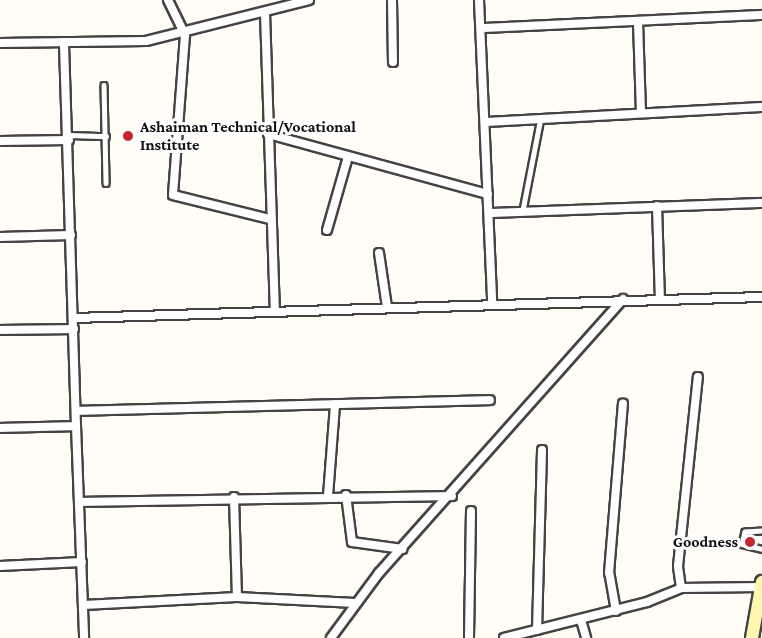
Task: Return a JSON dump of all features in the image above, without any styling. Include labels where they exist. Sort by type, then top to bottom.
[{"type":"main road","points":[[756,634],[762,584]]},
{"type":"street","points":[[168,0],[184,35],[173,195],[269,219]]},
{"type":"street","points":[[0,43],[184,35],[309,0]]},
{"type":"street","points":[[392,0],[393,62]]},
{"type":"street","points":[[479,0],[483,28],[492,303]]},
{"type":"street","points":[[265,13],[269,219],[275,309]]},
{"type":"street","points":[[483,28],[762,15]]},
{"type":"street","points":[[638,22],[641,111]]},
{"type":"street","points":[[64,42],[70,137],[70,235],[84,638]]},
{"type":"street","points":[[486,122],[540,120],[641,111],[762,107]]},
{"type":"street","points":[[268,134],[488,194]]},
{"type":"street","points":[[0,141],[70,137]]},
{"type":"street","points":[[327,230],[348,157]]},
{"type":"street","points":[[489,213],[762,203]]},
{"type":"street","points":[[657,206],[660,300]]},
{"type":"street","points":[[0,237],[70,235]]},
{"type":"street","points":[[379,253],[387,307]]},
{"type":"street","points":[[74,318],[275,309],[762,297]]},
{"type":"street","points":[[331,638],[355,603],[452,496],[623,299]]},
{"type":"street","points":[[0,330],[74,329]]},
{"type":"street","points":[[681,588],[678,566],[698,377]]},
{"type":"street","points":[[76,411],[490,400]]},
{"type":"street","points":[[328,496],[335,404]]},
{"type":"street","points":[[616,611],[609,573],[623,404]]},
{"type":"street","points":[[0,428],[76,426]]},
{"type":"street","points":[[537,630],[542,450]]},
{"type":"street","points":[[80,502],[346,495],[452,496]]},
{"type":"street","points":[[346,495],[352,542],[404,549]]},
{"type":"street","points":[[234,497],[237,597]]},
{"type":"street","points":[[469,638],[471,510]]},
{"type":"street","points":[[0,566],[82,562]]},
{"type":"street","points":[[504,638],[616,611],[681,588],[762,584]]},
{"type":"street","points":[[84,605],[237,597],[355,603]]},
{"type":"street","points":[[581,620],[586,638]]},
{"type":"lane","points":[[104,85],[106,183]]},
{"type":"lane","points":[[522,213],[540,120]]},
{"type":"lane","points":[[70,137],[106,136]]},
{"type":"lane","points":[[762,531],[745,532],[742,544],[762,549]]},
{"type":"place","name":"Ashaiman Technical/Vocational Institute","points":[[128,136]]},
{"type":"place","name":"Goodness","points":[[750,542]]}]
